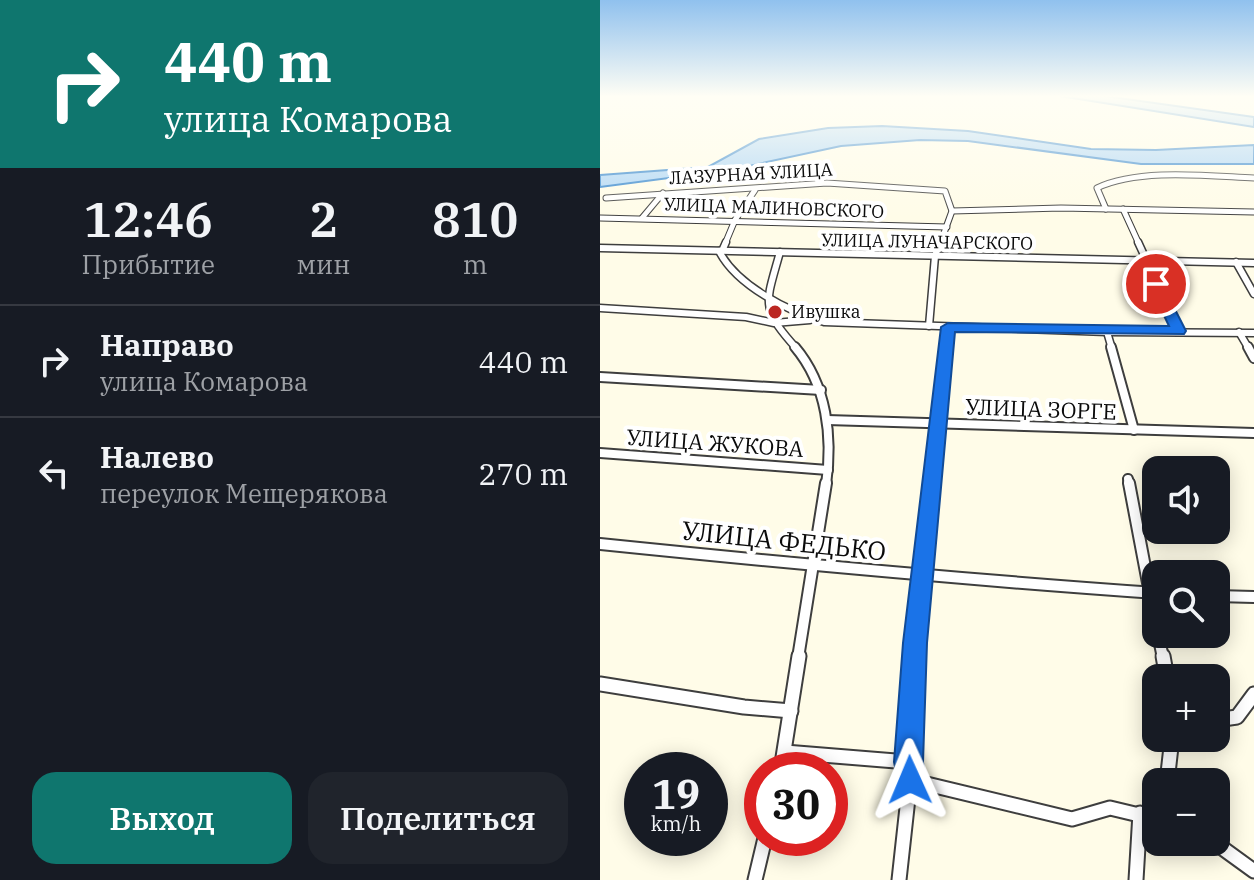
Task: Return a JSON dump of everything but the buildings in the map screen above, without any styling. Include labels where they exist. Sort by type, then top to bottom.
[{"type":"street","points":[[1106,209],[1097,188],[1105,183],[1134,179],[1254,178]]},
{"type":"street","name":"ЛАЗУРНАЯ УЛИЦА","points":[[606,198],[827,183],[945,191],[952,211]]},
{"type":"street","points":[[755,190],[735,220],[720,251],[727,266],[787,308],[811,320]]},
{"type":"street","points":[[642,218],[663,193]]},
{"type":"street","points":[[1123,209],[1144,261],[1179,331]]},
{"type":"street","points":[[929,326],[935,256],[952,211],[1123,209],[1254,212]]},
{"type":"street","name":"УЛИЦА МАЛИНОВСКОГО","points":[[600,218],[947,227]]},
{"type":"street","name":"УЛИЦА ЛУНАЧАРСКОГО","points":[[600,248],[1254,263]]},
{"type":"street","points":[[780,252],[768,307],[774,323],[799,351],[821,390],[827,420],[828,470],[785,752]]},
{"type":"street","points":[[1236,262],[1254,294]]},
{"type":"street","points":[[600,308],[746,317],[774,323],[811,320],[1107,332],[1254,333]]},
{"type":"street","points":[[899,880],[910,780],[908,762],[921,577],[948,327]]},
{"type":"street","points":[[1107,332],[1134,430]]},
{"type":"street","points":[[1239,332],[1254,358]]},
{"type":"street","points":[[600,377],[821,390]]},
{"type":"street","name":"УЛИЦА ЗОРГЕ","points":[[827,420],[1254,433]]},
{"type":"street","name":"УЛИЦА ЖУКОВА","points":[[600,453],[828,470]]},
{"type":"street","points":[[1128,479],[1146,560]]},
{"type":"street","name":"УЛИЦА ФЕДЬКО","points":[[600,544],[812,563],[921,577],[1142,592]]},
{"type":"street","points":[[1230,596],[1254,597]]},
{"type":"street","points":[[600,684],[744,707],[791,711]]},
{"type":"street","points":[[1230,718],[1237,717],[1254,694]]},
{"type":"street","points":[[848,757],[908,762]]},
{"type":"street","points":[[910,780],[1072,819],[1110,808],[1140,813],[1136,880]]},
{"type":"street","points":[[1230,854],[1254,871]]},
{"type":"street","points":[[755,880],[761,856]]},
{"type":"water","points":[[1009,137],[1091,149],[1156,150],[1254,145],[1254,164],[1141,164],[968,141],[920,140],[841,146],[730,170],[600,187],[600,175],[708,167],[759,139]]},
{"type":"place","name":"Ивушка","points":[[775,312]]},
{"type":"route","points":[[910,780],[908,762],[915,643],[948,327],[1179,331],[1156,284]]}]
